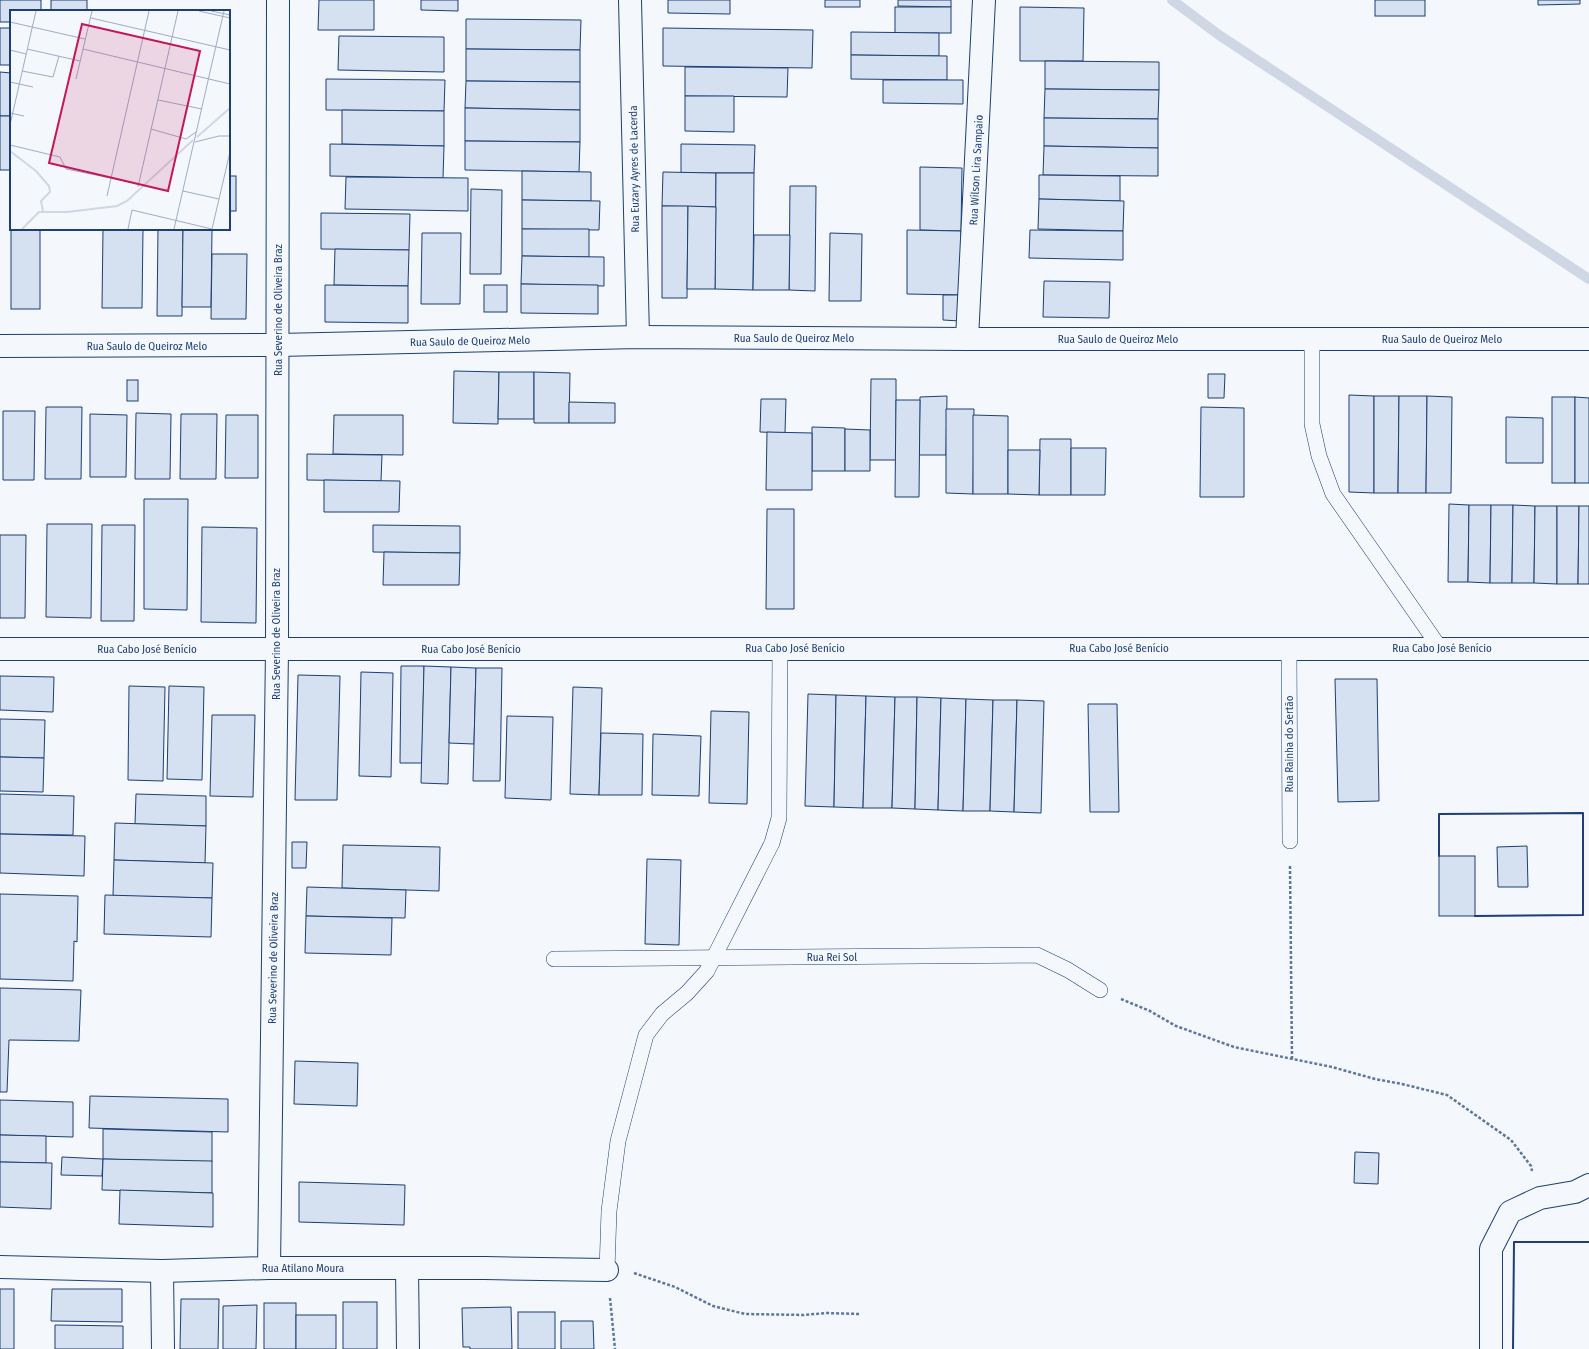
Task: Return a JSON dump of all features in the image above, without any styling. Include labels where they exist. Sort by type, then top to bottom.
[{"type":"street","name":"Rua Severino de Oliveira Braz","points":[[269,1268],[276,649],[278,0]]},
{"type":"street","name":"Rua Euzary Ayres de Lacerda","points":[[630,0],[638,337]]},
{"type":"street","name":"Rua Wilson Lira Sampaio","points":[[968,339],[984,0]]},
{"type":"street","name":"Rua Saulo de Queiroz Melo","points":[[0,346],[278,345],[638,337],[968,339],[1589,339]]},
{"type":"street","name":"Rua Cabo José Benício","points":[[0,649],[1589,648]]},
{"type":"street","points":[[1491,1349],[1491,1249],[1510,1212],[1540,1198],[1575,1192],[1589,1184]]},
{"type":"street","name":"Rua Atilano Moura","points":[[0,1267],[162,1271],[269,1268],[485,1268],[607,1270]]},
{"type":"street","points":[[407,1268],[408,1349]]},
{"type":"street","points":[[162,1271],[162,1349]]},
{"type":"lane","points":[[1312,339],[1312,424],[1319,456],[1333,494],[1440,648]]},
{"type":"lane","points":[[607,1270],[609,1211],[618,1141],[646,1035],[662,1014],[687,993],[707,971],[772,843],[779,818],[780,648]]},
{"type":"lane","name":"Rua Rainha do Sertão","points":[[1289,648],[1290,841]]},
{"type":"lane","name":"Rua Rei Sol","points":[[554,959],[1037,955],[1068,970],[1100,990]]},
{"type":"path","points":[[1290,841],[1292,1059]]},
{"type":"path","points":[[1100,990],[1150,1011],[1176,1026],[1234,1047],[1332,1067],[1375,1079],[1447,1095],[1511,1140],[1531,1166],[1540,1198]]},
{"type":"path","points":[[615,1349],[607,1270],[638,1273],[713,1306],[746,1314],[859,1314]]},
{"type":"building","points":[[0,0],[41,0],[41,10],[10,10],[10,22],[0,22]]},
{"type":"building","points":[[51,0],[87,0],[87,10],[51,10]]},
{"type":"building","points":[[319,0],[374,0],[374,30],[318,30]]},
{"type":"building","points":[[421,0],[458,0],[458,11],[421,10]]},
{"type":"building","points":[[668,0],[730,0],[730,14],[668,13]]},
{"type":"building","points":[[825,0],[860,0],[860,7],[825,7]]},
{"type":"building","points":[[898,0],[951,0],[951,7],[898,6]]},
{"type":"building","points":[[1375,0],[1425,0],[1425,16],[1375,16]]},
{"type":"building","points":[[1538,0],[1580,0],[1580,4],[1538,5]]},
{"type":"building","points":[[895,7],[951,7],[951,33],[895,33]]},
{"type":"building","points":[[1020,7],[1084,8],[1083,61],[1020,61]]},
{"type":"building","points":[[466,19],[581,20],[580,50],[466,49]]},
{"type":"building","points":[[0,28],[10,28],[10,65],[0,65]]},
{"type":"building","points":[[663,28],[813,30],[812,68],[663,66]]},
{"type":"building","points":[[851,32],[939,33],[939,56],[851,55]]},
{"type":"building","points":[[339,36],[444,37],[444,72],[338,70]]},
{"type":"building","points":[[466,49],[580,50],[580,82],[466,81]]},
{"type":"building","points":[[851,55],[947,56],[947,80],[851,79]]},
{"type":"building","points":[[1045,61],[1159,62],[1159,90],[1045,89]]},
{"type":"building","points":[[685,67],[788,68],[787,97],[685,96]]},
{"type":"building","points":[[0,72],[10,73],[10,116],[0,116]]},
{"type":"building","points":[[326,79],[445,80],[444,111],[326,110]]},
{"type":"building","points":[[883,80],[963,80],[963,104],[883,103]]},
{"type":"building","points":[[466,81],[580,82],[580,110],[465,108]]},
{"type":"building","points":[[1045,89],[1159,90],[1158,119],[1044,118]]},
{"type":"building","points":[[685,96],[734,96],[734,132],[685,131]]},
{"type":"building","points":[[465,108],[580,110],[580,142],[465,141]]},
{"type":"building","points":[[342,110],[444,111],[444,146],[342,144]]},
{"type":"building","points":[[0,116],[10,116],[10,170],[0,170]]},
{"type":"building","points":[[1044,118],[1158,119],[1158,148],[1044,146]]},
{"type":"building","points":[[465,141],[580,142],[579,172],[465,170]]},
{"type":"building","points":[[330,144],[444,146],[443,178],[330,176]]},
{"type":"building","points":[[681,144],[755,145],[754,173],[681,173]]},
{"type":"building","points":[[1044,146],[1158,148],[1158,176],[1043,175]]},
{"type":"building","points":[[920,167],[962,168],[961,231],[920,230]]},
{"type":"building","points":[[522,171],[591,172],[591,201],[522,200]]},
{"type":"building","points":[[663,172],[716,173],[716,207],[662,206]]},
{"type":"building","points":[[716,173],[754,173],[753,290],[715,289]]},
{"type":"building","points":[[1039,175],[1120,176],[1120,201],[1039,199]]},
{"type":"building","points":[[230,176],[236,176],[236,211],[230,211]]},
{"type":"building","points":[[346,177],[468,178],[468,211],[345,209]]},
{"type":"building","points":[[790,186],[816,186],[815,291],[789,290]]},
{"type":"building","points":[[471,189],[502,190],[501,274],[470,274]]},
{"type":"building","points":[[1039,199],[1124,201],[1123,231],[1038,229]]},
{"type":"building","points":[[522,200],[600,201],[599,230],[522,229]]},
{"type":"building","points":[[662,206],[688,206],[687,298],[662,298]]},
{"type":"building","points":[[688,206],[716,207],[715,289],[687,289]]},
{"type":"building","points":[[321,213],[410,214],[409,250],[321,249]]},
{"type":"building","points":[[522,229],[589,229],[589,257],[522,256]]},
{"type":"building","points":[[11,230],[40,230],[40,309],[11,309]]},
{"type":"building","points":[[103,230],[143,230],[142,308],[102,308]]},
{"type":"building","points":[[158,230],[183,230],[182,316],[157,316]]},
{"type":"building","points":[[183,230],[212,230],[211,307],[182,307]]},
{"type":"building","points":[[907,230],[961,231],[961,295],[907,294]]},
{"type":"building","points":[[1030,230],[1123,231],[1123,260],[1029,258]]},
{"type":"building","points":[[422,233],[461,233],[460,304],[421,304]]},
{"type":"building","points":[[830,233],[862,234],[861,301],[829,301]]},
{"type":"building","points":[[754,235],[790,235],[789,290],[753,290]]},
{"type":"building","points":[[335,249],[409,250],[408,286],[334,285]]},
{"type":"building","points":[[212,254],[247,254],[246,319],[211,319]]},
{"type":"building","points":[[522,256],[604,257],[604,286],[521,284]]},
{"type":"building","points":[[1044,281],[1110,282],[1109,318],[1043,317]]},
{"type":"building","points":[[521,284],[598,285],[598,314],[521,313]]},
{"type":"building","points":[[325,285],[408,286],[408,323],[325,322]]},
{"type":"building","points":[[484,285],[507,285],[507,312],[484,312]]},
{"type":"building","points":[[943,295],[961,295],[960,321],[943,320]]},
{"type":"building","points":[[454,371],[499,372],[498,424],[453,423]]},
{"type":"building","points":[[499,372],[534,372],[534,419],[498,419]]},
{"type":"building","points":[[534,372],[570,373],[569,423],[534,423]]},
{"type":"building","points":[[1208,374],[1225,374],[1224,398],[1208,398]]},
{"type":"building","points":[[871,379],[896,379],[896,460],[870,460]]},
{"type":"building","points":[[127,380],[138,380],[138,401],[127,401]]},
{"type":"building","points":[[1349,395],[1374,396],[1374,493],[1349,492]]},
{"type":"building","points":[[947,396],[946,455],[919,455],[920,397]]},
{"type":"building","points":[[1374,396],[1399,396],[1398,493],[1374,493]]},
{"type":"building","points":[[1399,396],[1427,396],[1426,493],[1398,493]]},
{"type":"building","points":[[1427,396],[1452,397],[1451,493],[1426,493]]},
{"type":"building","points":[[1552,397],[1575,397],[1575,483],[1552,483]]},
{"type":"building","points":[[1575,397],[1589,398],[1589,483],[1575,483]]},
{"type":"building","points":[[761,399],[786,399],[785,433],[760,432]]},
{"type":"building","points":[[896,400],[920,400],[919,497],[895,497]]},
{"type":"building","points":[[569,402],[615,403],[615,423],[569,423]]},
{"type":"building","points":[[46,407],[82,407],[81,479],[45,479]]},
{"type":"building","points":[[1201,407],[1244,408],[1244,497],[1200,497]]},
{"type":"building","points":[[946,409],[974,409],[973,494],[946,493]]},
{"type":"building","points":[[3,411],[35,411],[34,480],[3,480]]},
{"type":"building","points":[[136,413],[171,414],[170,479],[135,479]]},
{"type":"building","points":[[90,414],[127,415],[126,477],[90,477]]},
{"type":"building","points":[[181,414],[217,414],[216,479],[180,479]]},
{"type":"building","points":[[226,415],[258,415],[258,478],[225,478]]},
{"type":"building","points":[[334,415],[403,415],[403,455],[333,454]]},
{"type":"building","points":[[973,415],[1008,416],[1008,494],[973,494]]},
{"type":"building","points":[[1506,417],[1543,418],[1543,463],[1506,463]]},
{"type":"building","points":[[812,427],[845,428],[845,471],[812,471]]},
{"type":"building","points":[[845,429],[870,430],[870,471],[845,471]]},
{"type":"building","points":[[767,432],[812,433],[812,490],[766,490]]},
{"type":"building","points":[[1040,439],[1071,439],[1071,495],[1039,495]]},
{"type":"building","points":[[1071,448],[1106,448],[1105,495],[1071,495]]},
{"type":"building","points":[[1008,450],[1040,450],[1039,495],[1008,494]]},
{"type":"building","points":[[307,454],[382,455],[381,481],[307,480]]},
{"type":"building","points":[[324,480],[400,481],[399,512],[324,512]]},
{"type":"building","points":[[144,499],[188,499],[187,610],[144,609]]},
{"type":"building","points":[[1449,504],[1469,505],[1468,582],[1448,582]]},
{"type":"building","points":[[1469,505],[1491,505],[1490,583],[1468,582]]},
{"type":"building","points":[[1491,505],[1513,505],[1512,583],[1490,583]]},
{"type":"building","points":[[1513,505],[1535,506],[1534,583],[1512,583]]},
{"type":"building","points":[[1535,506],[1557,506],[1557,584],[1534,583]]},
{"type":"building","points":[[1557,506],[1579,506],[1578,584],[1557,584]]},
{"type":"building","points":[[1579,506],[1589,506],[1589,584],[1578,584]]},
{"type":"building","points":[[767,509],[794,509],[794,609],[766,609]]},
{"type":"building","points":[[47,524],[92,524],[91,618],[46,617]]},
{"type":"building","points":[[102,525],[135,525],[134,621],[101,621]]},
{"type":"building","points":[[373,525],[460,526],[460,553],[373,552]]},
{"type":"building","points":[[202,527],[257,528],[256,623],[201,622]]},
{"type":"building","points":[[0,535],[26,535],[25,618],[0,618]]},
{"type":"building","points":[[384,552],[460,553],[459,585],[383,585]]},
{"type":"building","points":[[401,666],[424,666],[422,763],[400,763]]},
{"type":"building","points":[[424,666],[451,667],[448,784],[421,783]]},
{"type":"building","points":[[451,667],[476,668],[474,744],[449,743]]},
{"type":"building","points":[[476,668],[502,668],[500,781],[473,781]]},
{"type":"building","points":[[361,672],[393,673],[391,777],[359,776]]},
{"type":"building","points":[[298,675],[340,676],[337,800],[295,800]]},
{"type":"building","points":[[0,676],[54,677],[53,712],[0,710]]},
{"type":"building","points":[[1335,679],[1377,679],[1379,801],[1338,802]]},
{"type":"building","points":[[129,686],[165,687],[163,781],[128,780]]},
{"type":"building","points":[[169,686],[204,687],[202,780],[167,779]]},
{"type":"building","points":[[573,687],[602,688],[599,795],[570,794]]},
{"type":"building","points":[[808,694],[836,695],[834,807],[805,806]]},
{"type":"building","points":[[836,695],[866,696],[863,808],[834,807]]},
{"type":"building","points":[[866,696],[895,697],[892,808],[863,808]]},
{"type":"building","points":[[895,697],[917,697],[915,809],[892,808]]},
{"type":"building","points":[[917,697],[941,698],[938,810],[915,809]]},
{"type":"building","points":[[941,698],[966,699],[963,811],[938,810]]},
{"type":"building","points":[[966,699],[993,700],[990,811],[963,811]]},
{"type":"building","points":[[993,700],[1017,700],[1014,812],[990,811]]},
{"type":"building","points":[[1017,700],[1044,701],[1041,813],[1014,812]]},
{"type":"building","points":[[1088,704],[1117,704],[1119,812],[1090,812]]},
{"type":"building","points":[[711,711],[749,712],[747,804],[709,803]]},
{"type":"building","points":[[212,715],[255,715],[253,797],[210,796]]},
{"type":"building","points":[[507,716],[553,717],[551,800],[505,798]]},
{"type":"building","points":[[0,719],[45,720],[44,758],[0,757]]},
{"type":"building","points":[[601,733],[643,734],[642,795],[599,795]]},
{"type":"building","points":[[653,734],[701,736],[699,796],[652,795]]},
{"type":"building","points":[[0,757],[44,758],[43,792],[0,791]]},
{"type":"building","points":[[0,794],[74,796],[73,835],[0,834]]},
{"type":"building","points":[[136,794],[206,796],[206,826],[135,824]]},
{"type":"building","points":[[115,823],[206,826],[205,863],[114,860]]},
{"type":"building","points":[[0,834],[85,836],[84,876],[0,873]]},
{"type":"building","points":[[292,842],[307,842],[306,868],[292,868]]},
{"type":"building","points":[[343,845],[440,847],[439,891],[342,888]]},
{"type":"building","points":[[1527,846],[1528,887],[1498,887],[1497,847]]},
{"type":"building","points":[[1439,856],[1475,856],[1475,916],[1439,916]]},
{"type":"building","points":[[647,859],[681,860],[679,945],[645,944]]},
{"type":"building","points":[[114,860],[213,863],[212,898],[113,896]]},
{"type":"building","points":[[307,887],[406,890],[405,918],[306,916]]},
{"type":"building","points":[[0,894],[78,896],[77,942],[74,941],[73,981],[0,979]]},
{"type":"building","points":[[105,895],[212,898],[211,937],[104,934]]},
{"type":"building","points":[[306,916],[392,918],[391,955],[305,953]]},
{"type":"building","points":[[0,988],[81,990],[79,1041],[9,1040],[7,1092],[0,1092]]},
{"type":"building","points":[[295,1061],[358,1063],[357,1106],[294,1104]]},
{"type":"building","points":[[90,1096],[228,1099],[228,1132],[89,1128]]},
{"type":"building","points":[[0,1100],[73,1102],[73,1137],[0,1135]]},
{"type":"building","points":[[103,1129],[212,1132],[212,1162],[103,1159]]},
{"type":"building","points":[[0,1135],[46,1136],[46,1163],[0,1162]]},
{"type":"building","points":[[1355,1152],[1379,1153],[1378,1184],[1354,1183]]},
{"type":"building","points":[[62,1157],[103,1159],[102,1176],[61,1175]]},
{"type":"building","points":[[103,1159],[212,1161],[212,1193],[102,1190]]},
{"type":"building","points":[[0,1162],[52,1163],[51,1209],[0,1207]]},
{"type":"building","points":[[299,1182],[405,1185],[404,1225],[299,1222]]},
{"type":"building","points":[[120,1190],[213,1193],[213,1227],[119,1224]]},
{"type":"building","points":[[0,1289],[14,1289],[14,1349],[0,1349]]},
{"type":"building","points":[[52,1289],[122,1289],[122,1322],[51,1321]]},
{"type":"building","points":[[181,1299],[219,1299],[218,1349],[180,1349]]},
{"type":"building","points":[[343,1302],[377,1302],[377,1349],[343,1349]]},
{"type":"building","points":[[264,1303],[296,1303],[296,1349],[264,1349]]},
{"type":"building","points":[[257,1305],[256,1349],[223,1349],[223,1306]]},
{"type":"building","points":[[511,1307],[512,1349],[470,1349],[470,1347],[463,1347],[462,1308]]},
{"type":"building","points":[[518,1312],[555,1312],[555,1349],[518,1349]]},
{"type":"building","points":[[296,1315],[336,1315],[336,1349],[296,1349]]},
{"type":"building","points":[[561,1321],[593,1321],[594,1349],[561,1349]]},
{"type":"building","points":[[55,1325],[123,1326],[123,1349],[55,1349]]},
{"type":"waterway","points":[[1172,0],[1219,35],[1589,279]]},
{"type":"wall","points":[[1439,856],[1439,814],[1583,813],[1583,915],[1475,916]]},
{"type":"wall","points":[[1513,1349],[1514,1242],[1589,1242]]}]
